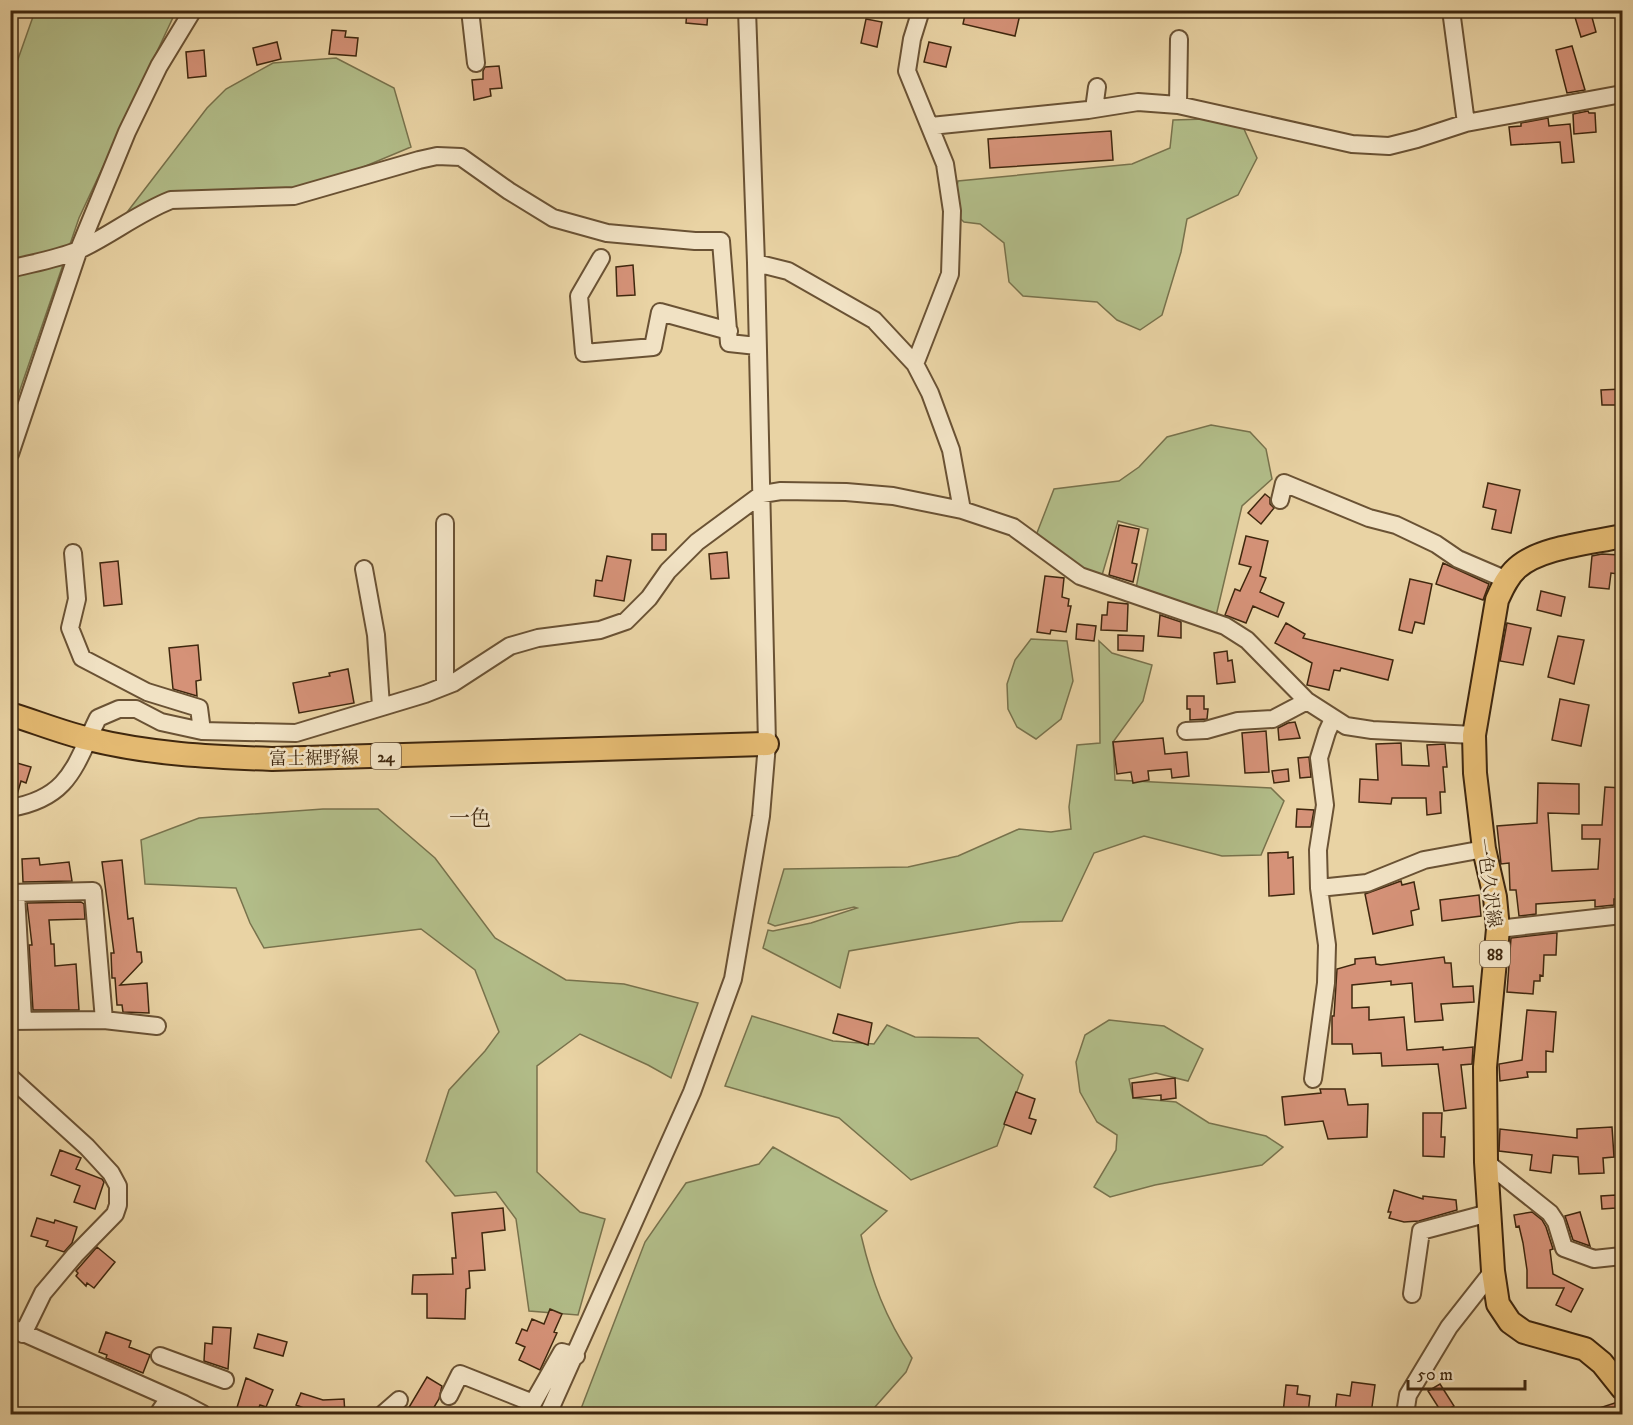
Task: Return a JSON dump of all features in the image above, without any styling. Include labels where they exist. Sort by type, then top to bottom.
[{"type":"main road","name":"一色久沢線","points":[[1623,536],[1545,553],[1518,567],[1507,580],[1497,600],[1474,735],[1475,773],[1484,849],[1495,897],[1498,928],[1485,1067],[1486,1162],[1493,1271],[1498,1304],[1510,1322],[1524,1332],[1585,1349],[1602,1363],[1623,1388]]},
{"type":"main road","name":"富士裾野線","points":[[10,714],[87,739],[180,755],[272,759],[767,744]]},
{"type":"street","points":[[10,454],[80,249],[128,132],[159,66],[193,10]]},
{"type":"street","points":[[470,10],[476,63]]},
{"type":"street","points":[[548,1414],[576,1356],[692,1092],[733,979],[761,816],[767,744],[756,263],[747,10]]},
{"type":"street","points":[[915,364],[950,274],[952,211],[945,164],[907,71],[912,39],[921,10]]},
{"type":"street","points":[[1451,10],[1466,123]]},
{"type":"street","points":[[1178,105],[1179,39]]},
{"type":"street","points":[[1094,109],[1097,87]]},
{"type":"street","points":[[931,126],[1094,109],[1138,102],[1178,105],[1352,144],[1389,146],[1466,123],[1623,94]]},
{"type":"street","points":[[10,268],[52,259],[80,249],[152,208],[171,200],[294,196],[419,160],[437,156],[461,157],[509,191],[553,218],[607,233],[721,241],[729,343],[757,346]]},
{"type":"street","points":[[601,258],[579,296],[584,353],[653,347],[660,312],[729,331]]},
{"type":"street","points":[[756,263],[788,271],[874,320],[915,364],[930,393],[951,450],[962,510]]},
{"type":"street","points":[[1280,500],[1284,483],[1369,518],[1396,525],[1436,543],[1458,559],[1507,580]]},
{"type":"street","points":[[10,808],[27,805],[60,787],[77,764],[98,718],[119,709],[136,709],[161,722],[202,731],[296,733],[425,694],[453,683],[510,646],[538,638],[600,630],[626,621],[649,598],[668,571],[697,542],[762,494],[781,491],[846,492],[893,496],[962,510],[1013,526],[1080,576],[1225,626],[1247,640],[1307,701],[1346,726],[1372,730],[1474,735]]},
{"type":"street","points":[[445,523],[445,686]]},
{"type":"street","points":[[73,553],[77,599],[70,628],[82,658],[147,692],[199,708],[202,731]]},
{"type":"street","points":[[364,569],[376,635],[381,706]]},
{"type":"street","points":[[1186,731],[1206,730],[1238,721],[1273,719],[1307,701]]},
{"type":"street","points":[[1313,1078],[1326,983],[1327,945],[1319,888],[1318,850],[1325,805],[1319,758],[1333,719]]},
{"type":"street","points":[[1319,888],[1367,883],[1424,860],[1484,849]]},
{"type":"street","points":[[104,1020],[93,891],[13,893],[17,1021],[104,1020],[157,1026]]},
{"type":"street","points":[[1498,928],[1623,915]]},
{"type":"street","points":[[10,1077],[87,1146],[111,1173],[118,1186],[116,1214],[75,1255],[43,1293],[17,1330],[203,1414]]},
{"type":"street","points":[[1486,1162],[1550,1213],[1556,1222],[1564,1248],[1594,1259],[1623,1256]]},
{"type":"street","points":[[1412,1294],[1420,1231],[1489,1213]]},
{"type":"street","points":[[1405,1414],[1408,1395],[1449,1327],[1493,1271]]},
{"type":"street","points":[[449,1396],[460,1374],[533,1403],[562,1352],[576,1356]]},
{"type":"street","points":[[160,1356],[225,1380]]},
{"type":"street","points":[[158,1414],[169,1398]]},
{"type":"street","points":[[384,1414],[399,1400]]},
{"type":"green space","points":[[35,11],[176,11],[79,218],[10,419],[11,79]]},
{"type":"green space","points":[[336,58],[394,88],[411,147],[294,196],[199,199],[128,211],[207,108],[226,89],[273,63]]},
{"type":"green space","points":[[1239,118],[1257,158],[1238,195],[1187,219],[1181,252],[1162,315],[1140,330],[1117,320],[1097,302],[1023,296],[1009,282],[1004,243],[980,224],[964,222],[952,211],[958,181],[1132,164],[1170,148],[1173,120]]},
{"type":"green space","points":[[1211,425],[1250,432],[1266,449],[1272,479],[1242,506],[1216,616],[1136,588],[1148,529],[1118,521],[1100,582],[1035,538],[1054,489],[1119,481],[1139,467],[1167,437]]},
{"type":"green space","points":[[1031,639],[1067,641],[1073,681],[1061,719],[1036,739],[1017,727],[1008,709],[1007,684],[1015,660]]},
{"type":"green space","points":[[1099,641],[1112,653],[1152,665],[1143,701],[1113,742],[1115,780],[1271,788],[1284,801],[1261,855],[1222,856],[1144,836],[1094,853],[1062,921],[1020,922],[849,951],[840,988],[763,948],[768,930],[811,923],[857,908],[775,926],[768,923],[784,869],[908,867],[958,856],[1019,829],[1051,832],[1071,829],[1069,807],[1077,745],[1100,743]]},
{"type":"green space","points":[[323,809],[378,809],[435,858],[495,938],[566,980],[624,984],[698,1003],[671,1078],[580,1034],[537,1066],[537,1172],[580,1212],[605,1219],[578,1315],[529,1311],[516,1219],[496,1192],[455,1196],[426,1161],[449,1090],[485,1051],[499,1032],[475,970],[421,929],[264,948],[250,923],[236,888],[145,884],[141,840],[199,818]]},
{"type":"green space","points":[[752,1016],[833,1041],[874,1044],[887,1025],[915,1037],[978,1038],[1023,1075],[997,1146],[911,1180],[839,1118],[725,1086]]},
{"type":"green space","points":[[1109,1020],[1164,1026],[1203,1049],[1188,1081],[1156,1073],[1129,1079],[1133,1098],[1176,1102],[1209,1123],[1266,1136],[1283,1147],[1262,1165],[1155,1185],[1110,1197],[1094,1187],[1116,1150],[1117,1135],[1097,1122],[1080,1092],[1076,1062],[1085,1035]]},
{"type":"green space","points":[[773,1147],[887,1211],[861,1235],[880,1299],[912,1358],[906,1372],[875,1407],[872,1414],[579,1414],[645,1242],[686,1183],[759,1164]]},
{"type":"building","points":[[687,10],[708,10],[707,25],[686,23]]},
{"type":"building","points":[[966,10],[1021,10],[1015,36],[963,24]]},
{"type":"building","points":[[1590,10],[1596,32],[1581,37],[1574,14]]},
{"type":"building","points":[[866,19],[882,22],[877,47],[861,43]]},
{"type":"building","points":[[332,30],[346,31],[345,37],[358,38],[356,56],[329,54]]},
{"type":"building","points":[[277,42],[281,59],[257,65],[253,48]]},
{"type":"building","points":[[929,42],[951,47],[946,67],[924,62]]},
{"type":"building","points":[[1572,46],[1585,90],[1567,93],[1556,50]]},
{"type":"building","points":[[204,50],[206,76],[188,78],[186,52]]},
{"type":"building","points":[[499,66],[502,88],[490,89],[491,96],[474,100],[472,80],[483,79],[485,67]]},
{"type":"building","points":[[1588,111],[1595,113],[1596,132],[1574,134],[1573,114]]},
{"type":"building","points":[[1548,118],[1549,126],[1570,124],[1574,162],[1562,163],[1560,142],[1511,145],[1509,127]]},
{"type":"building","points":[[1111,131],[1113,160],[990,168],[988,139]]},
{"type":"building","points":[[633,265],[635,295],[617,296],[616,267]]},
{"type":"building","points":[[1622,389],[1622,405],[1602,405],[1601,390]]},
{"type":"building","points":[[1488,483],[1520,490],[1511,533],[1492,529],[1496,510],[1483,507]]},
{"type":"building","points":[[1265,494],[1270,498],[1270,504],[1274,508],[1261,524],[1248,513]]},
{"type":"building","points":[[1119,525],[1139,529],[1132,563],[1137,564],[1133,582],[1109,575]]},
{"type":"building","points":[[652,534],[666,534],[666,550],[652,550]]},
{"type":"building","points":[[1246,536],[1268,541],[1260,576],[1266,578],[1260,592],[1284,603],[1278,617],[1253,606],[1246,623],[1225,615],[1235,589],[1240,591],[1251,567],[1239,564]]},
{"type":"building","points":[[727,552],[729,578],[711,579],[709,554]]},
{"type":"building","points":[[1620,555],[1618,574],[1611,573],[1609,589],[1589,587],[1592,556]]},
{"type":"building","points":[[607,556],[631,560],[624,601],[594,596],[596,580],[602,581]]},
{"type":"building","points":[[118,561],[122,604],[104,606],[100,563]]},
{"type":"building","points":[[1443,563],[1489,584],[1483,600],[1436,584]]},
{"type":"building","points":[[1045,576],[1064,578],[1062,597],[1069,599],[1068,606],[1071,606],[1066,632],[1051,630],[1050,634],[1037,632]]},
{"type":"building","points":[[1410,579],[1432,584],[1424,624],[1415,622],[1412,633],[1399,630]]},
{"type":"building","points":[[1541,591],[1565,597],[1561,616],[1537,610]]},
{"type":"building","points":[[1108,602],[1128,604],[1127,631],[1101,630],[1102,615],[1107,615]]},
{"type":"building","points":[[1160,615],[1181,622],[1181,638],[1158,636]]},
{"type":"building","points":[[1286,623],[1305,634],[1303,638],[1393,660],[1388,680],[1341,668],[1340,671],[1334,670],[1329,690],[1307,685],[1312,663],[1275,643]]},
{"type":"building","points":[[1507,623],[1531,628],[1523,665],[1500,661]]},
{"type":"building","points":[[1077,624],[1096,626],[1094,641],[1076,639]]},
{"type":"building","points":[[1118,635],[1144,636],[1143,651],[1118,650]]},
{"type":"building","points":[[1558,636],[1584,640],[1574,684],[1548,677]]},
{"type":"building","points":[[198,645],[201,680],[196,681],[197,696],[173,689],[169,648]]},
{"type":"building","points":[[1227,651],[1228,661],[1232,660],[1235,682],[1217,684],[1214,653]]},
{"type":"building","points":[[348,669],[354,703],[299,713],[293,683],[330,676],[329,673]]},
{"type":"building","points":[[1187,696],[1204,696],[1204,709],[1208,709],[1207,719],[1190,720]]},
{"type":"building","points":[[1560,699],[1589,705],[1581,746],[1552,740]]},
{"type":"building","points":[[1295,722],[1300,738],[1279,740],[1278,728]]},
{"type":"building","points":[[1266,731],[1269,772],[1245,773],[1242,733]]},
{"type":"building","points":[[1163,738],[1165,754],[1187,752],[1189,776],[1172,778],[1171,769],[1148,771],[1149,780],[1133,783],[1131,772],[1117,774],[1113,742]]},
{"type":"building","points":[[1401,743],[1402,765],[1429,766],[1427,745],[1445,744],[1447,767],[1443,767],[1445,792],[1440,792],[1441,813],[1427,815],[1426,798],[1392,798],[1391,804],[1359,802],[1360,779],[1378,780],[1376,744]]},
{"type":"building","points":[[1309,757],[1311,777],[1300,778],[1298,758]]},
{"type":"building","points":[[10,761],[31,767],[26,783],[21,781],[17,795],[10,797]]},
{"type":"building","points":[[1288,769],[1289,781],[1274,783],[1272,771]]},
{"type":"building","points":[[1538,783],[1579,784],[1579,814],[1548,813],[1552,871],[1598,869],[1600,839],[1582,839],[1582,825],[1602,825],[1605,787],[1623,788],[1623,838],[1620,838],[1618,899],[1614,899],[1614,905],[1595,907],[1595,900],[1536,904],[1536,914],[1519,916],[1516,890],[1510,890],[1509,863],[1501,864],[1497,826],[1537,823]]},
{"type":"building","points":[[1297,809],[1314,810],[1311,827],[1296,827]]},
{"type":"building","points":[[1288,852],[1288,858],[1293,857],[1294,894],[1269,896],[1268,853]]},
{"type":"building","points":[[39,858],[40,865],[69,862],[72,881],[23,882],[22,859]]},
{"type":"building","points":[[122,860],[128,919],[133,918],[137,952],[141,952],[142,962],[120,985],[147,983],[149,1013],[123,1012],[122,1005],[117,1005],[115,978],[112,978],[111,953],[114,953],[102,862]]},
{"type":"building","points":[[1401,881],[1402,885],[1414,882],[1419,909],[1411,911],[1413,925],[1373,934],[1365,894]]},
{"type":"building","points":[[1479,895],[1481,916],[1442,921],[1440,900]]},
{"type":"building","points":[[81,902],[84,904],[85,919],[49,920],[51,944],[54,944],[55,966],[76,964],[79,1010],[33,1010],[29,945],[32,945],[27,903]]},
{"type":"building","points":[[1557,933],[1556,955],[1544,955],[1543,976],[1540,975],[1540,981],[1534,981],[1533,994],[1507,992],[1511,938]]},
{"type":"building","points":[[1375,957],[1376,964],[1381,965],[1444,957],[1445,963],[1451,963],[1453,987],[1473,986],[1474,1002],[1441,1004],[1443,1020],[1415,1022],[1412,983],[1391,985],[1391,981],[1352,985],[1352,1008],[1369,1007],[1369,1020],[1404,1017],[1407,1050],[1473,1047],[1472,1064],[1461,1065],[1466,1108],[1444,1111],[1438,1064],[1382,1066],[1381,1053],[1353,1054],[1352,1044],[1332,1044],[1332,1016],[1334,1016],[1337,969],[1355,964],[1355,959]]},
{"type":"building","points":[[1527,1010],[1556,1012],[1553,1052],[1546,1051],[1546,1072],[1527,1072],[1528,1077],[1500,1081],[1499,1064],[1522,1060]]},
{"type":"building","points":[[838,1014],[872,1023],[868,1045],[833,1033]]},
{"type":"building","points":[[1175,1078],[1176,1098],[1161,1100],[1161,1095],[1133,1098],[1132,1083]]},
{"type":"building","points":[[1320,1089],[1345,1089],[1348,1105],[1368,1104],[1367,1137],[1328,1139],[1323,1121],[1285,1125],[1282,1097],[1321,1093]]},
{"type":"building","points":[[1016,1092],[1035,1099],[1029,1118],[1036,1120],[1031,1134],[1004,1124]]},
{"type":"building","points":[[1423,1113],[1442,1113],[1441,1137],[1445,1137],[1444,1157],[1423,1156]]},
{"type":"building","points":[[1612,1127],[1614,1157],[1603,1158],[1604,1173],[1579,1174],[1578,1157],[1553,1155],[1551,1173],[1530,1170],[1532,1155],[1499,1151],[1500,1129],[1577,1138],[1577,1129]]},
{"type":"building","points":[[60,1150],[81,1158],[76,1169],[102,1179],[104,1182],[95,1209],[74,1202],[80,1186],[51,1175]]},
{"type":"building","points":[[1394,1190],[1423,1199],[1423,1196],[1456,1200],[1457,1210],[1419,1221],[1404,1222],[1389,1218],[1391,1212],[1388,1212]]},
{"type":"building","points":[[1616,1195],[1616,1208],[1602,1209],[1601,1196]]},
{"type":"building","points":[[503,1208],[505,1230],[482,1233],[485,1270],[469,1271],[470,1288],[466,1289],[465,1319],[427,1318],[427,1294],[412,1294],[413,1275],[453,1274],[452,1258],[456,1258],[452,1213]]},
{"type":"building","points":[[1532,1212],[1542,1220],[1546,1227],[1553,1249],[1550,1250],[1553,1274],[1583,1289],[1571,1312],[1556,1305],[1564,1288],[1527,1288],[1523,1243],[1514,1215]]},
{"type":"building","points":[[1580,1212],[1590,1246],[1573,1240],[1565,1216]]},
{"type":"building","points":[[37,1218],[54,1223],[55,1220],[77,1227],[72,1243],[64,1252],[46,1246],[48,1241],[31,1236]]},
{"type":"building","points":[[97,1247],[115,1262],[94,1288],[87,1283],[86,1286],[76,1276],[78,1273],[76,1271]]},
{"type":"building","points":[[550,1309],[562,1314],[554,1332],[557,1333],[540,1370],[519,1360],[525,1347],[516,1343],[522,1329],[527,1331],[532,1319],[544,1324]]},
{"type":"building","points":[[213,1327],[231,1328],[228,1369],[204,1361],[205,1343],[212,1344]]},
{"type":"building","points":[[106,1332],[131,1341],[129,1347],[150,1355],[143,1373],[106,1358],[107,1355],[99,1352]]},
{"type":"building","points":[[258,1334],[287,1342],[283,1356],[254,1348]]},
{"type":"building","points":[[427,1377],[442,1386],[439,1399],[430,1414],[405,1414]]},
{"type":"building","points":[[246,1378],[273,1390],[266,1407],[260,1405],[256,1414],[235,1414]]},
{"type":"building","points":[[1352,1382],[1375,1385],[1371,1414],[1335,1413],[1337,1394],[1350,1396]]},
{"type":"building","points":[[1440,1384],[1454,1406],[1442,1413],[1428,1391]]},
{"type":"building","points":[[1286,1385],[1298,1386],[1297,1394],[1310,1396],[1308,1414],[1283,1413]]},
{"type":"building","points":[[301,1393],[323,1400],[344,1399],[345,1414],[319,1414],[296,1405]]},
{"type":"building","points":[[1623,1401],[1623,1414],[1587,1414],[1587,1412]]},
{"type":"district","name":"一色","points":[[470,818]]}]
